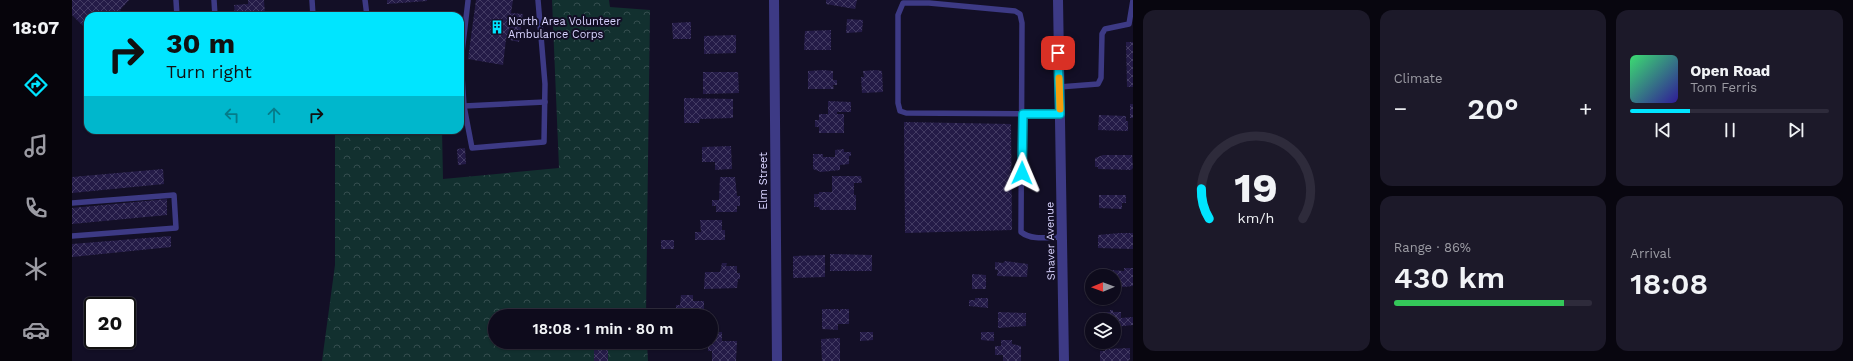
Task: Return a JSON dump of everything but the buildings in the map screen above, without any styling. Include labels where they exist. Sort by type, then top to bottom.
[{"type":"street","name":"Elm Street","points":[[774,0],[777,361]]},
{"type":"street","name":"Shaver Avenue","points":[[1058,0],[1064,361]]},
{"type":"lane","points":[[176,0],[177,12]]},
{"type":"lane","points":[[214,0],[215,12]]},
{"type":"lane","points":[[312,0],[313,12]]},
{"type":"lane","points":[[365,0],[366,12]]},
{"type":"lane","points":[[538,0],[546,84],[544,142],[472,148],[464,106],[545,102]]},
{"type":"lane","points":[[1059,87],[1098,84],[1101,78],[1102,34],[1105,30],[1129,24],[1133,0]]},
{"type":"lane","points":[[464,35],[468,1]]},
{"type":"lane","points":[[1060,114],[1023,114],[906,114],[900,111],[898,103],[898,15],[903,3],[936,2],[1015,11],[1020,14],[1022,23],[1023,114],[1021,232],[1032,237],[1062,237]]},
{"type":"lane","points":[[72,203],[174,195],[176,228],[72,236]]},
{"type":"green space","points":[[552,0],[609,0],[610,7],[650,10],[646,309],[488,309],[488,349],[647,349],[648,361],[322,361],[335,265],[335,134],[442,134],[443,179],[559,168]]},
{"type":"slow traffic","points":[[1059,78],[1060,109]]},
{"type":"place","name":"North Area Volunteer Ambulance Corps","points":[[497,27]]},
{"type":"route","points":[[1022,173],[1023,114],[1060,114],[1058,53]]}]
